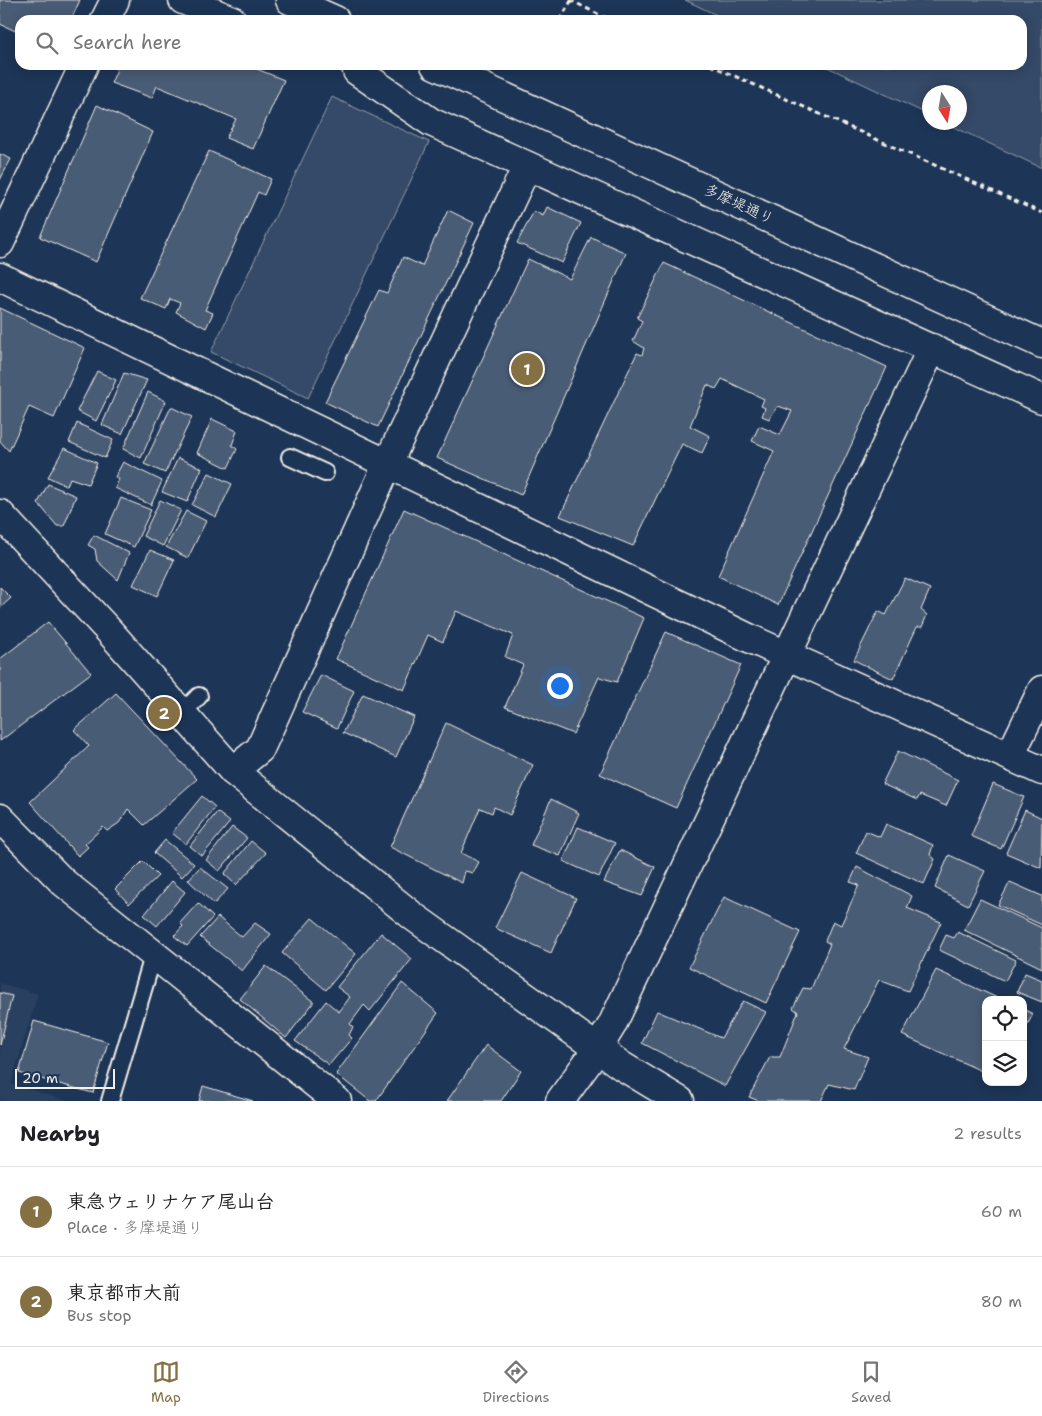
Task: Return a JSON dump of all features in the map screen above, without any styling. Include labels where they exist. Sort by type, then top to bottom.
[{"type":"street","points":[[108,15],[115,0]]},
{"type":"street","points":[[183,0],[220,15]]},
{"type":"street","points":[[290,0],[324,15]]},
{"type":"street","points":[[0,243],[82,70]]},
{"type":"street","points":[[358,70],[431,122],[1042,399]]},
{"type":"street","name":"多摩堤通り","points":[[446,70],[1042,344]]},
{"type":"street","points":[[233,771],[260,749],[388,463],[527,166]]},
{"type":"street","points":[[0,277],[786,656],[1042,771]]},
{"type":"street","points":[[560,1101],[612,1025],[932,348]]},
{"type":"street","points":[[0,514],[110,632],[190,704],[233,771],[414,917],[598,1048],[680,1101]]},
{"type":"street","points":[[1010,756],[1042,690]]},
{"type":"street","points":[[0,818],[63,882],[337,1101]]},
{"type":"lane","points":[[290,456],[325,473]]},
{"type":"lane","points":[[110,1101],[154,953]]},
{"type":"path","points":[[562,15],[570,0],[600,15]]},
{"type":"path","points":[[721,70],[1042,213]]},
{"type":"shaded area","points":[[685,0],[1042,0],[1042,168],[960,130],[967,130],[967,85],[922,85],[922,112],[834,70],[1027,70],[1027,15],[716,15]]},
{"type":"shaded area","points":[[332,97],[429,142],[308,398],[211,352]]},
{"type":"shaded area","points":[[0,983],[38,994],[11,1084],[68,1101],[0,1101]]},
{"type":"building","points":[[0,0],[80,0],[73,15],[15,15],[15,31],[0,24]]},
{"type":"building","points":[[117,70],[259,70],[284,80],[253,149],[226,138],[236,119],[157,86],[152,98],[111,83]]},
{"type":"building","points":[[97,105],[153,132],[96,262],[40,237]]},
{"type":"building","points":[[209,151],[271,179],[264,195],[258,192],[205,310],[213,313],[206,328],[176,312],[180,303],[170,299],[166,309],[140,298]]},
{"type":"building","points":[[0,154],[11,159],[0,180]]},
{"type":"building","points":[[547,207],[581,223],[562,263],[517,243],[534,211],[543,216]]},
{"type":"building","points":[[448,210],[474,223],[378,427],[325,402],[379,290],[387,293],[403,257],[422,266]]},
{"type":"building","points":[[591,237],[626,253],[521,495],[437,458],[528,259],[570,279]]},
{"type":"building","points":[[664,263],[887,367],[778,605],[718,576],[774,451],[752,441],[759,426],[780,435],[792,411],[778,406],[769,419],[762,416],[765,408],[761,406],[764,399],[722,379],[716,389],[707,385],[690,426],[710,436],[702,453],[682,444],[633,546],[560,516],[637,353],[642,355],[644,348],[633,341],[642,321],[637,318]]},
{"type":"building","points":[[0,308],[85,348],[54,418],[29,407],[9,451],[0,441]]},
{"type":"building","points":[[97,371],[116,380],[96,421],[77,411]]},
{"type":"building","points":[[124,373],[147,380],[122,434],[102,425]]},
{"type":"building","points":[[148,392],[166,401],[141,458],[123,449]]},
{"type":"building","points":[[171,407],[192,417],[165,473],[144,464]]},
{"type":"building","points":[[212,419],[237,431],[232,445],[237,449],[228,468],[197,453]]},
{"type":"building","points":[[77,423],[113,440],[105,458],[69,442]]},
{"type":"building","points":[[64,448],[97,463],[88,484],[70,478],[67,486],[48,477]]},
{"type":"building","points":[[178,458],[202,468],[187,502],[162,492]]},
{"type":"building","points":[[123,462],[162,481],[151,505],[115,488],[119,479],[115,477]]},
{"type":"building","points":[[209,473],[232,484],[216,517],[192,505]]},
{"type":"building","points":[[48,484],[76,496],[64,526],[57,526],[38,503]]},
{"type":"building","points":[[121,498],[151,510],[134,547],[105,534]]},
{"type":"building","points":[[160,500],[181,510],[163,546],[143,536]]},
{"type":"building","points":[[404,509],[644,618],[617,682],[599,677],[573,734],[505,707],[523,665],[505,657],[513,635],[456,611],[443,642],[428,635],[404,690],[336,659]]},
{"type":"building","points":[[186,511],[206,521],[188,558],[166,547]]},
{"type":"building","points":[[94,535],[129,553],[118,580],[97,561],[95,549],[88,545]]},
{"type":"building","points":[[150,550],[174,560],[157,596],[133,585]]},
{"type":"building","points":[[905,578],[930,589],[921,610],[927,615],[922,627],[917,627],[893,679],[854,660],[878,611],[886,615]]},
{"type":"building","points":[[0,587],[11,598],[0,608]]},
{"type":"building","points":[[48,622],[91,673],[0,741],[0,659]]},
{"type":"building","points":[[666,632],[741,665],[676,808],[600,774]]},
{"type":"building","points":[[321,675],[354,691],[337,728],[302,712]]},
{"type":"building","points":[[116,693],[197,779],[144,825],[128,809],[119,823],[107,831],[103,827],[85,844],[88,847],[78,856],[30,802],[89,746],[74,730]]},
{"type":"building","points":[[363,694],[414,717],[396,757],[343,733]]},
{"type":"building","points":[[446,723],[533,765],[510,815],[494,807],[492,813],[480,808],[461,853],[479,862],[473,873],[465,871],[462,883],[390,847]]},
{"type":"building","points":[[898,751],[958,780],[946,806],[920,795],[917,800],[882,784]]},
{"type":"building","points":[[993,784],[1024,797],[1001,849],[971,836]]},
{"type":"building","points":[[202,796],[215,807],[186,844],[172,833]]},
{"type":"building","points":[[551,799],[579,813],[560,856],[531,845]]},
{"type":"building","points":[[1025,810],[1042,818],[1041,868],[1006,853]]},
{"type":"building","points":[[217,812],[230,822],[202,856],[190,846]]},
{"type":"building","points":[[886,824],[933,845],[930,855],[935,859],[924,884],[856,853],[866,831],[880,837]]},
{"type":"building","points":[[232,827],[247,838],[219,871],[206,860]]},
{"type":"building","points":[[578,827],[615,843],[599,877],[563,861]]},
{"type":"building","points":[[165,840],[194,864],[182,877],[154,853]]},
{"type":"building","points":[[251,841],[266,853],[236,885],[224,874]]},
{"type":"building","points":[[620,850],[655,867],[642,896],[604,882]]},
{"type":"building","points":[[949,855],[985,871],[968,905],[935,888]]},
{"type":"building","points":[[143,861],[158,876],[129,904],[115,889]]},
{"type":"building","points":[[200,867],[228,889],[214,904],[188,880]]},
{"type":"building","points":[[857,867],[912,896],[907,908],[941,922],[908,991],[879,980],[844,1049],[868,1057],[854,1090],[829,1084],[821,1101],[759,1101],[749,1097],[770,1057],[780,1057],[798,1012],[793,1008],[803,988],[811,989],[830,944],[825,941],[833,921],[841,925],[859,885],[850,882]]},
{"type":"building","points":[[522,873],[576,898],[551,953],[495,928]]},
{"type":"building","points":[[172,881],[185,892],[157,926],[144,915]]},
{"type":"building","points":[[1010,882],[1042,896],[1042,925],[998,905]]},
{"type":"building","points":[[724,897],[800,932],[766,1003],[689,967]]},
{"type":"building","points":[[980,899],[1042,928],[1042,968],[964,930]]},
{"type":"building","points":[[198,903],[213,917],[187,946],[174,936],[183,926],[180,923]]},
{"type":"building","points":[[218,917],[242,937],[255,923],[271,934],[242,971],[200,937]]},
{"type":"building","points":[[312,918],[356,954],[326,990],[282,953]]},
{"type":"building","points":[[958,932],[1016,960],[1005,981],[939,950],[946,935],[954,938]]},
{"type":"building","points":[[381,933],[412,959],[370,1011],[364,1005],[350,1024],[353,1027],[349,1035],[352,1038],[329,1065],[295,1041],[326,1001],[339,1012],[350,997],[337,987]]},
{"type":"building","points":[[266,966],[314,1002],[286,1038],[240,999]]},
{"type":"building","points":[[936,970],[993,996],[982,996],[982,1071],[902,1035]]},
{"type":"building","points":[[1025,973],[1042,980],[1042,1002],[1017,992]]},
{"type":"building","points":[[402,983],[438,1013],[376,1101],[370,1101],[336,1074]]},
{"type":"building","points":[[0,993],[12,996],[0,1045]]},
{"type":"building","points":[[743,1001],[766,1012],[725,1086],[642,1043],[657,1011],[721,1038]]},
{"type":"building","points":[[1027,1011],[1033,1014],[1027,1025]]},
{"type":"building","points":[[34,1021],[108,1042],[93,1093],[19,1073]]},
{"type":"building","points":[[486,1045],[521,1071],[501,1101],[447,1101]]},
{"type":"building","points":[[203,1086],[253,1101],[199,1101]]},
{"type":"place","name":"東急ウェリナケア尾山台","points":[[527,369]]},
{"type":"place","name":"東京都市大前","points":[[164,713]]}]
